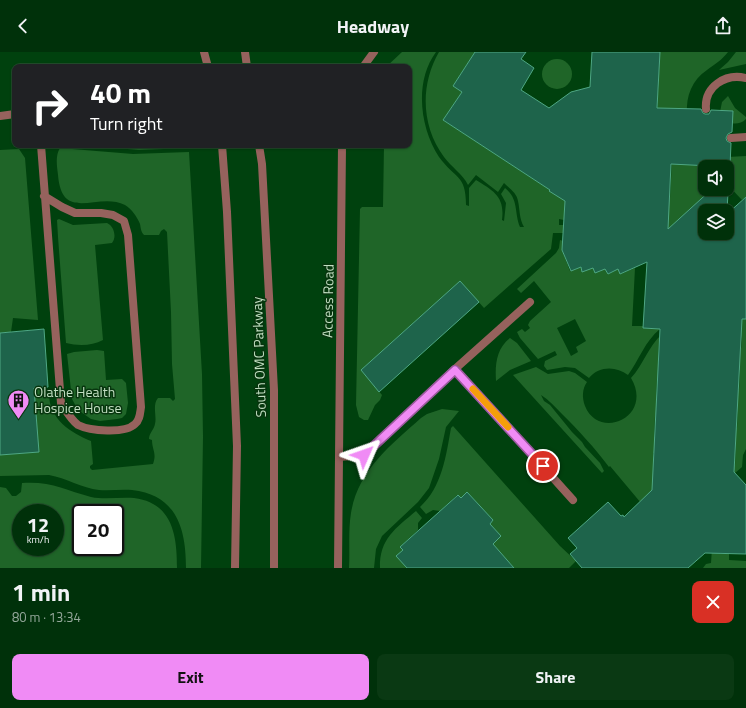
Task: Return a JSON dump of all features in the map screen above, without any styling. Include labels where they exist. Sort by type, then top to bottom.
[{"type":"street","points":[[204,52],[207,64]]},
{"type":"street","points":[[245,52],[247,64]]},
{"type":"street","points":[[366,64],[374,52]]},
{"type":"street","points":[[706,110],[707,97],[712,88],[719,82],[738,76],[746,78]]},
{"type":"street","points":[[0,116],[12,114]]},
{"type":"street","points":[[731,138],[746,137]]},
{"type":"street","points":[[41,148],[44,196],[61,403],[69,416],[77,424],[88,429],[100,431],[132,427],[140,416],[141,407],[128,235],[124,221],[113,215],[101,213],[75,213],[44,196]]},
{"type":"street","name":"South OMC Parkway","points":[[222,148],[227,212],[236,430],[236,568]]},
{"type":"street","name":"South OMC Parkway","points":[[259,148],[263,172],[274,390],[274,568]]},
{"type":"street","name":"Access Road","points":[[338,568],[342,148]]},
{"type":"street","points":[[339,457],[364,455],[530,302]]},
{"type":"street","points":[[455,370],[573,500]]},
{"type":"green space","points":[[402,52],[436,52],[429,64],[425,77],[422,91],[422,105],[427,133],[439,157],[462,182],[466,205],[469,206],[469,188],[476,180],[493,191],[500,200],[502,206],[502,220],[504,221],[506,203],[501,194],[505,188],[514,201],[520,227],[524,227],[520,217],[517,198],[514,193],[504,183],[498,192],[476,175],[468,185],[463,177],[447,161],[436,145],[427,119],[426,92],[433,65],[439,52],[475,52],[453,86],[462,92],[443,120],[565,201],[564,220],[559,219],[559,225],[564,225],[563,233],[553,233],[551,249],[484,308],[460,281],[361,370],[382,395],[380,400],[375,405],[368,420],[364,420],[359,417],[356,405],[360,209],[362,207],[383,207],[384,148],[412,148],[412,64],[389,64]]},
{"type":"green space","points":[[660,52],[728,52],[721,60],[697,79],[689,95],[687,113],[656,136]]},
{"type":"green space","points":[[736,52],[746,52],[746,64],[719,70],[728,62]]},
{"type":"green space","points":[[557,59],[568,63],[572,74],[568,85],[557,89],[546,85],[542,74],[546,63]]},
{"type":"green space","points":[[728,96],[735,108],[746,117],[746,119],[740,123],[729,123],[720,112],[722,102]]},
{"type":"green space","points":[[60,148],[133,154],[189,152],[202,374],[203,437],[201,568],[186,568],[184,540],[176,516],[169,507],[159,499],[147,493],[132,490],[93,489],[49,475],[0,476],[0,455],[34,388],[41,388],[49,394],[53,411],[62,424],[76,434],[91,441],[93,464],[90,468],[92,470],[153,464],[154,454],[152,440],[149,439],[155,424],[156,401],[158,398],[170,398],[173,401],[175,399],[172,364],[167,232],[164,229],[159,235],[144,235],[136,216],[125,205],[104,201],[83,203],[74,202],[66,198],[61,190],[58,175],[57,158]]},
{"type":"green space","points":[[115,148],[189,148],[139,150]]},
{"type":"green space","points":[[19,149],[25,158],[38,320],[13,318],[11,332],[0,333],[0,150]]},
{"type":"green space","points":[[746,156],[746,197],[742,200],[734,191],[734,160],[698,160],[698,196],[704,196],[661,236],[653,197],[670,198],[672,160]]},
{"type":"green space","points":[[59,219],[73,225],[107,223],[114,232],[114,241],[112,243],[95,245],[103,340],[94,343],[75,345],[66,343],[57,220]]},
{"type":"green space","points":[[560,240],[563,241],[562,250],[570,271],[584,266],[609,267],[608,274],[621,267],[620,274],[635,268],[632,326],[660,329],[650,339],[628,375],[618,370],[603,369],[593,374],[589,378],[575,368],[565,367],[547,370],[544,366],[545,361],[557,355],[555,351],[538,359],[520,338],[517,332],[522,329],[525,332],[530,328],[528,325],[530,321],[551,302],[534,281],[521,293],[517,289],[556,253],[559,248]],"holes":[[[575,319],[586,341],[576,347],[578,352],[571,356],[557,328]]]},
{"type":"green space","points":[[735,319],[746,319],[746,449],[743,455],[742,467],[735,473],[729,465],[735,465],[736,443],[731,428],[737,428],[738,406],[732,406],[733,390],[739,390],[740,370],[734,369],[742,344],[740,332]]},
{"type":"green space","points":[[662,334],[665,341],[659,341],[658,363],[664,363],[657,379],[656,400],[662,401],[655,416],[654,437],[660,437],[659,453],[653,453],[653,474],[658,474],[664,484],[641,503],[586,439],[547,399],[541,395],[544,401],[550,405],[600,463],[604,471],[602,473],[513,375],[536,367],[548,374],[569,371],[575,373],[587,382],[583,391],[583,400],[592,416],[601,422],[612,423],[622,420],[630,413],[635,404],[636,392],[631,378],[657,339]]},
{"type":"green space","points":[[510,338],[517,343],[531,361],[510,370],[496,381],[497,358],[505,342]]},
{"type":"green space","points":[[97,350],[104,351],[106,380],[122,379],[126,383],[128,403],[126,414],[122,418],[100,421],[91,419],[78,410],[72,399],[67,354]]},
{"type":"green space","points":[[442,409],[459,411],[446,427],[439,459],[429,488],[418,502],[382,536],[376,549],[374,568],[349,568],[351,513],[355,498],[368,471],[398,438],[421,418],[427,414]]},
{"type":"green space","points":[[453,426],[560,546],[576,561],[569,568],[514,568],[510,563],[507,567],[503,556],[493,544],[501,536],[490,524],[493,520],[467,492],[461,498],[457,495],[440,511],[433,510],[426,514],[420,507],[427,499],[438,481],[445,460],[451,428]]},
{"type":"green space","points":[[22,483],[41,483],[91,497],[134,498],[147,501],[165,514],[170,523],[176,544],[177,568],[0,568],[0,487],[6,488],[12,496],[16,496],[21,492]]},
{"type":"green space","points":[[416,511],[422,518],[418,523],[418,530],[400,547],[403,550],[407,568],[380,568],[382,549],[390,535]]},
{"type":"green space","points":[[712,548],[720,549],[720,554],[729,554],[729,560],[746,561],[746,568],[703,568],[706,564],[711,563]]},
{"type":"building","points":[[475,52],[526,52],[521,59],[534,68],[521,90],[549,108],[571,92],[590,87],[592,52],[660,52],[657,108],[701,109],[705,114],[709,114],[711,110],[733,111],[732,132],[728,134],[726,138],[727,141],[731,143],[730,160],[698,160],[698,165],[671,164],[668,229],[704,196],[728,196],[727,204],[698,204],[698,240],[734,240],[734,208],[746,197],[746,319],[742,319],[734,472],[746,485],[746,554],[705,553],[688,568],[582,568],[570,554],[577,548],[568,538],[608,502],[621,516],[623,515],[624,517],[652,490],[660,329],[643,328],[647,262],[620,274],[618,269],[608,274],[605,269],[595,273],[593,268],[582,272],[581,267],[571,271],[562,250],[565,201],[443,120],[462,92],[453,86]]},
{"type":"building","points":[[460,281],[479,302],[379,392],[361,370]]},
{"type":"building","name":"Olathe Health Hospice House","points":[[44,329],[48,387],[34,388],[39,452],[0,455],[0,333]]},
{"type":"building","points":[[467,492],[493,520],[490,524],[501,536],[493,544],[514,568],[407,568],[396,556],[403,550],[400,547],[458,495],[461,498]]},
{"type":"slow traffic","points":[[473,389],[508,427]]},
{"type":"place","name":"Olathe Health Hospice House","points":[[18,420]]},
{"type":"route","points":[[364,455],[455,370],[543,466]]}]
